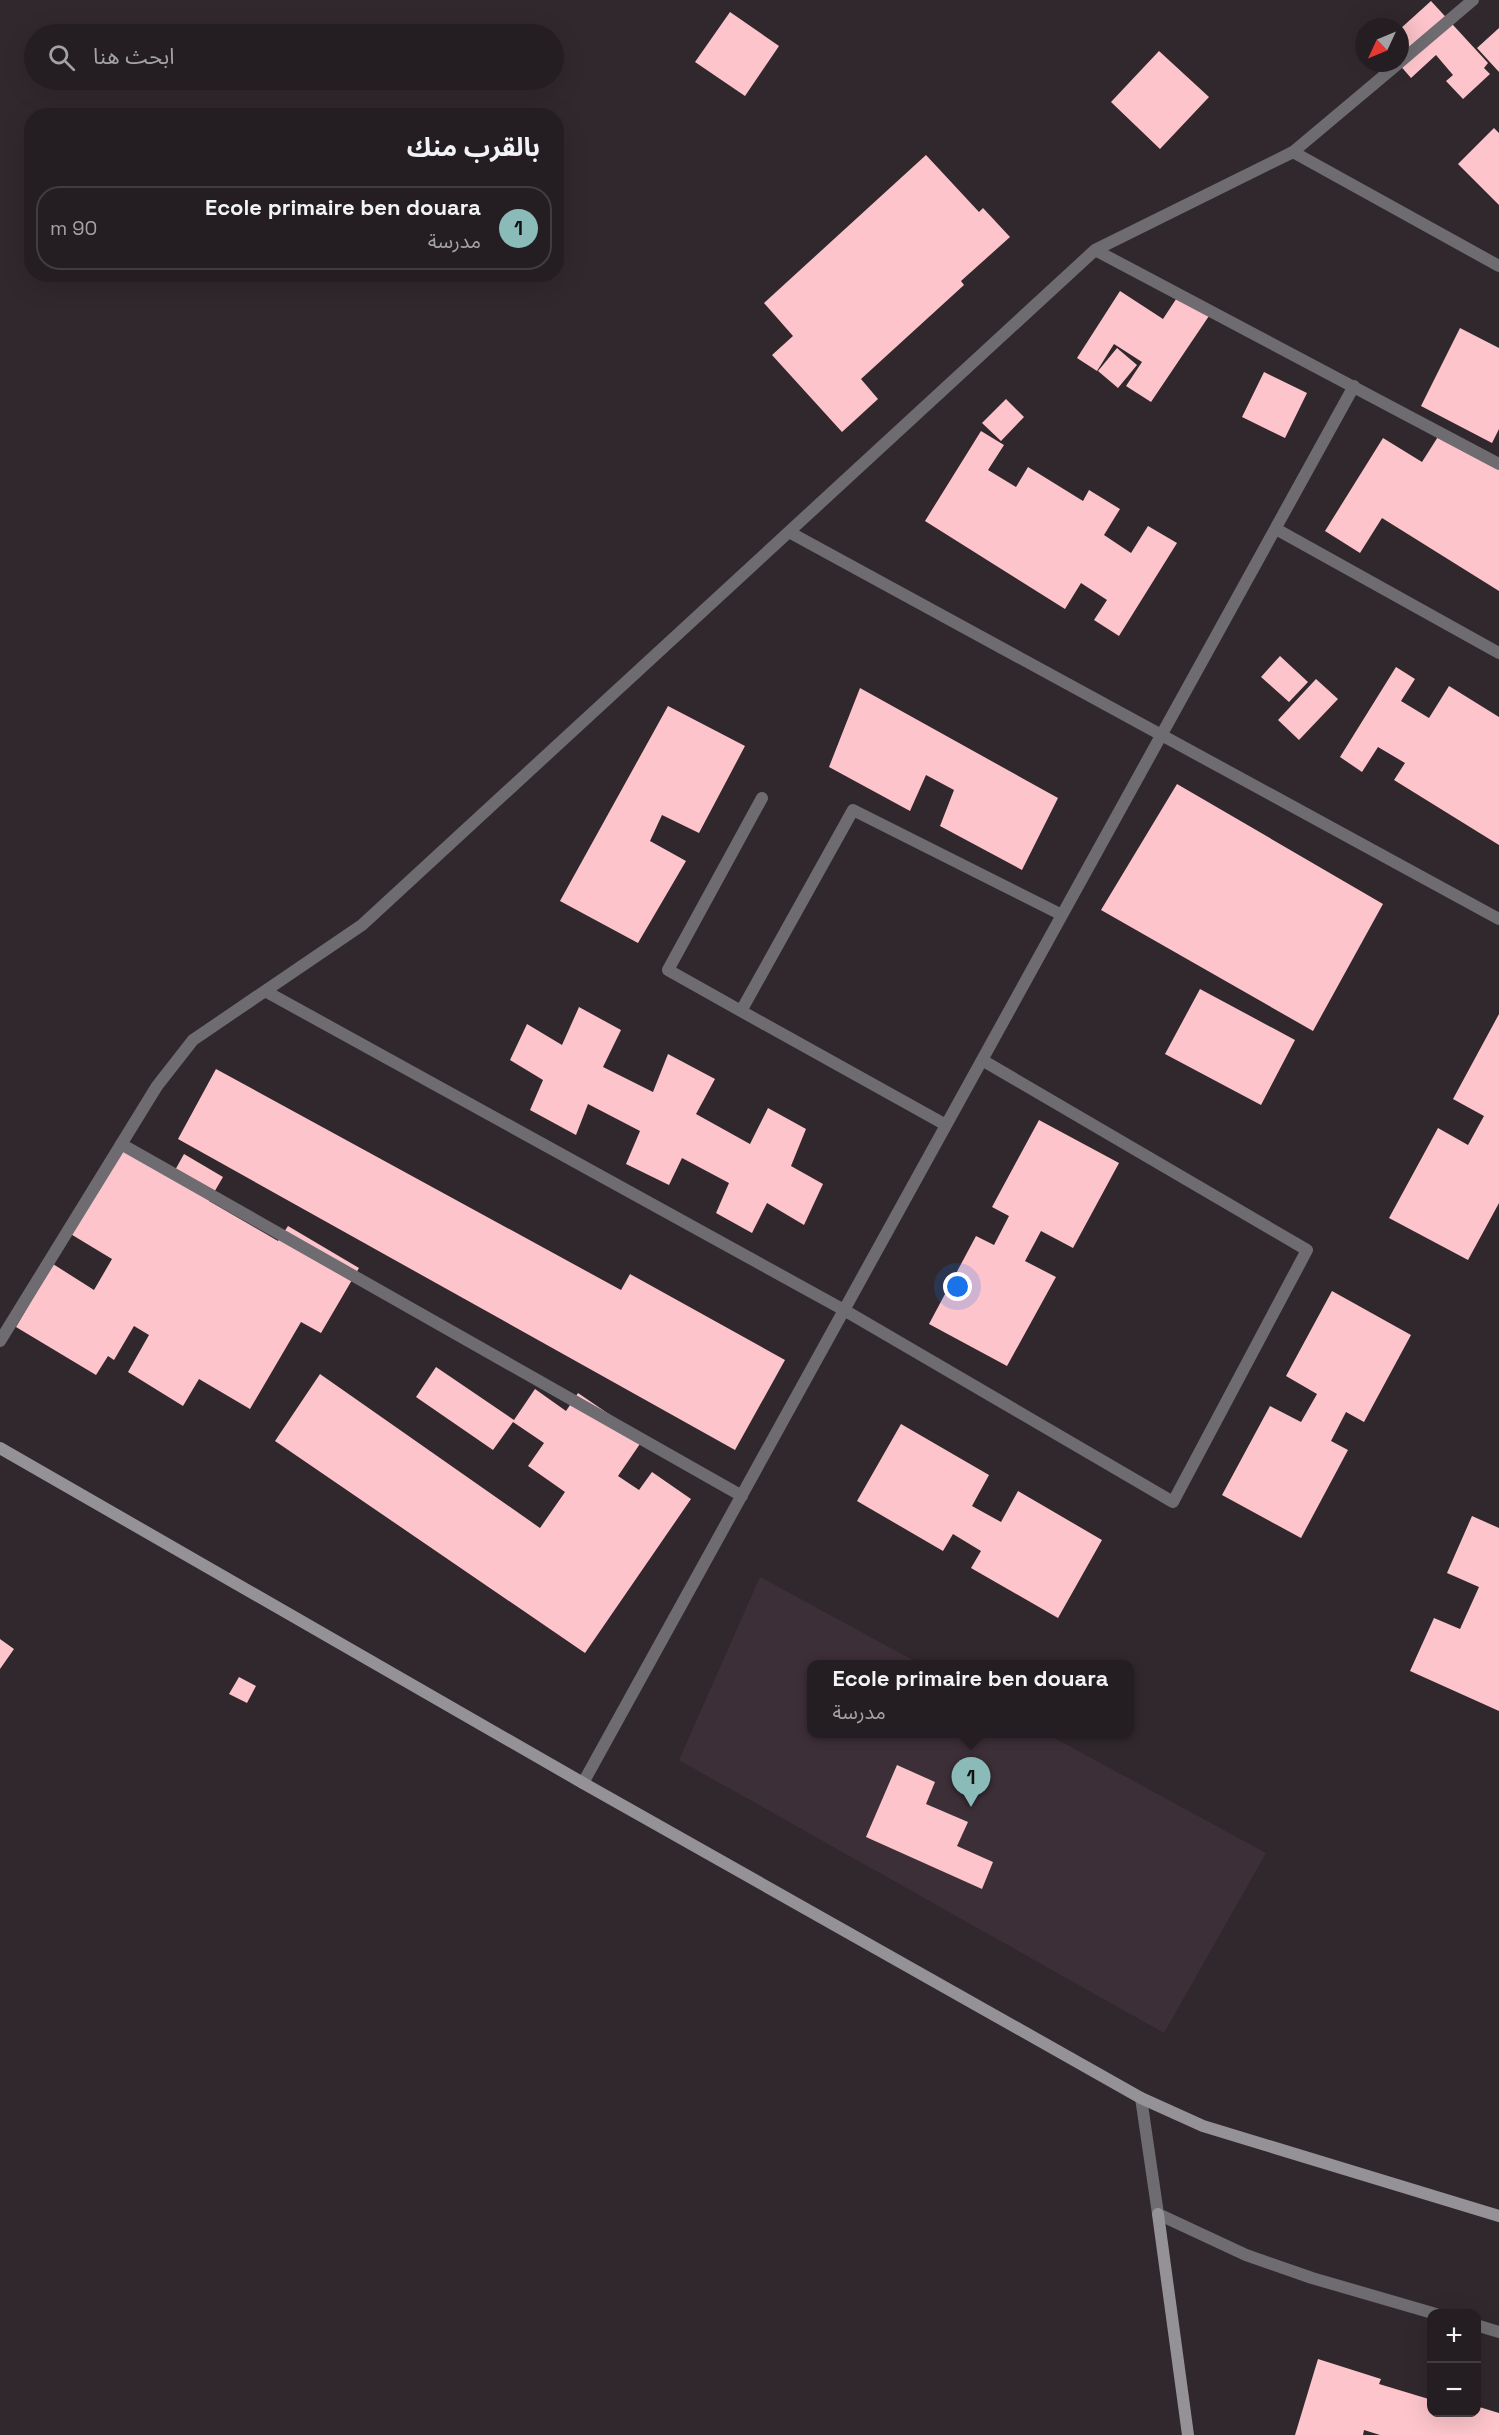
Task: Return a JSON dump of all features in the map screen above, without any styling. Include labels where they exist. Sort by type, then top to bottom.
[{"type":"main road","points":[[0,1448],[584,1783],[1141,2098],[1203,2126],[1499,2216]]},
{"type":"main road","points":[[1158,2214],[1188,2435]]},
{"type":"street","points":[[1409,54],[1473,0]]},
{"type":"street","points":[[0,1341],[157,1086],[193,1040],[362,925],[1095,250],[1293,152],[1387,72]]},
{"type":"street","points":[[1293,152],[1499,266]]},
{"type":"street","points":[[1095,250],[1499,464]]},
{"type":"street","points":[[584,1783],[1354,386]]},
{"type":"street","points":[[1276,529],[1499,652]]},
{"type":"street","points":[[789,532],[1499,919]]},
{"type":"street","points":[[762,798],[668,970],[946,1125]]},
{"type":"street","points":[[741,1011],[853,810],[1062,915]]},
{"type":"street","points":[[265,991],[844,1310],[1173,1502],[1307,1251],[982,1060]]},
{"type":"street","points":[[121,1144],[742,1496]]},
{"type":"street","points":[[1141,2098],[1158,2214],[1246,2255],[1312,2278],[1427,2310]]},
{"type":"street","points":[[1481,2327],[1499,2332]]},
{"type":"shaded area","points":[[760,1577],[913,1660],[807,1660],[807,1738],[1054,1738],[1266,1853],[1164,2033],[679,1760]]},
{"type":"building","points":[[1431,1],[1488,63],[1484,68],[1490,74],[1463,99],[1446,81],[1453,75],[1436,55],[1411,78],[1406,72],[1409,72],[1409,21]]},
{"type":"building","points":[[730,12],[779,46],[745,96],[695,62]]},
{"type":"building","points":[[1499,28],[1499,72],[1477,48]]},
{"type":"building","points":[[1159,51],[1209,97],[1160,149],[1111,102]]},
{"type":"building","points":[[1494,128],[1499,133],[1499,205],[1458,164]]},
{"type":"building","points":[[926,155],[979,212],[983,208],[1010,237],[961,281],[964,285],[861,379],[878,399],[842,432],[772,355],[793,336],[764,303]]},
{"type":"building","points":[[1182,290],[1213,310],[1151,402],[1126,386],[1142,362],[1114,344],[1097,371],[1077,358],[1120,291],[1163,319]]},
{"type":"building","points":[[1460,328],[1499,348],[1499,429],[1492,443],[1421,406]]},
{"type":"building","points":[[1117,348],[1137,365],[1118,388],[1098,371]]},
{"type":"building","points":[[1264,372],[1307,393],[1285,438],[1242,417]]},
{"type":"building","points":[[1006,399],[1024,417],[1001,441],[982,423]]},
{"type":"building","points":[[981,431],[1004,445],[988,470],[1016,487],[1028,467],[1083,501],[1089,490],[1120,509],[1104,535],[1131,553],[1148,526],[1177,543],[1119,636],[1094,620],[1107,600],[1081,583],[1065,609],[925,521]]},
{"type":"building","points":[[1441,432],[1499,468],[1499,591],[1382,518],[1360,553],[1325,531],[1383,438],[1422,462]]},
{"type":"building","points":[[1280,656],[1308,682],[1289,702],[1261,677]]},
{"type":"building","points":[[1396,667],[1415,679],[1401,701],[1429,718],[1449,686],[1499,717],[1499,845],[1394,780],[1405,763],[1378,747],[1362,772],[1340,757]]},
{"type":"building","points":[[1316,679],[1338,699],[1299,740],[1278,720]]},
{"type":"building","points":[[860,688],[1058,798],[1022,870],[940,826],[954,790],[926,775],[910,811],[829,767]]},
{"type":"building","points":[[668,706],[745,746],[699,833],[662,815],[650,841],[686,861],[638,943],[560,901]]},
{"type":"building","points":[[1177,784],[1383,904],[1313,1031],[1101,910]]},
{"type":"building","points":[[1200,989],[1295,1040],[1261,1105],[1165,1054]]},
{"type":"building","points":[[579,1007],[621,1030],[603,1067],[653,1092],[668,1054],[715,1079],[696,1114],[750,1144],[768,1108],[806,1129],[791,1166],[823,1184],[804,1225],[767,1203],[752,1233],[716,1213],[729,1183],[682,1158],[669,1185],[626,1164],[640,1131],[588,1104],[576,1135],[530,1110],[543,1080],[510,1060],[527,1024],[562,1045]]},
{"type":"building","points":[[1499,1014],[1499,1203],[1468,1260],[1389,1218],[1438,1128],[1468,1145],[1484,1116],[1453,1099]]},
{"type":"building","points":[[216,1069],[621,1290],[630,1274],[785,1360],[735,1450],[178,1139]]},
{"type":"building","points":[[1039,1120],[1119,1163],[1073,1248],[1041,1231],[1025,1261],[1056,1277],[1007,1366],[929,1324],[976,1236],[994,1245],[1009,1216],[992,1207]]},
{"type":"building","points":[[123,1141],[174,1172],[184,1154],[223,1177],[209,1201],[278,1241],[288,1226],[359,1268],[321,1333],[301,1322],[250,1409],[199,1379],[183,1406],[128,1372],[149,1335],[134,1326],[114,1360],[108,1356],[96,1375],[16,1327],[53,1264],[94,1290],[112,1259],[69,1233]]},
{"type":"building","points":[[1332,1291],[1411,1335],[1364,1422],[1346,1412],[1331,1441],[1348,1450],[1301,1538],[1222,1495],[1270,1406],[1301,1422],[1317,1394],[1286,1376]]},
{"type":"building","points":[[436,1367],[514,1420],[535,1389],[566,1411],[578,1393],[644,1438],[618,1476],[639,1490],[652,1472],[691,1499],[585,1653],[275,1441],[320,1374],[540,1528],[565,1492],[528,1466],[544,1443],[513,1422],[493,1450],[416,1397]]},
{"type":"building","points":[[901,1424],[989,1475],[972,1506],[1001,1522],[1018,1491],[1102,1540],[1058,1618],[971,1568],[981,1551],[953,1534],[943,1551],[857,1501]]},
{"type":"building","points":[[1472,1516],[1499,1528],[1499,1711],[1410,1671],[1434,1618],[1460,1629],[1479,1587],[1447,1573]]},
{"type":"building","points":[[0,1639],[14,1649],[0,1669]]},
{"type":"building","points":[[239,1677],[256,1686],[247,1703],[229,1694]]},
{"type":"building","points":[[897,1765],[935,1782],[926,1804],[968,1822],[957,1846],[993,1862],[982,1889],[866,1837]]},
{"type":"building","points":[[1318,2359],[1381,2379],[1379,2384],[1427,2398],[1427,2417],[1481,2417],[1481,2408],[1499,2413],[1499,2435],[1380,2435],[1364,2430],[1363,2435],[1295,2435]]},
{"type":"place","name":"Ecole primaire ben douara","points":[[971,1807]]}]
